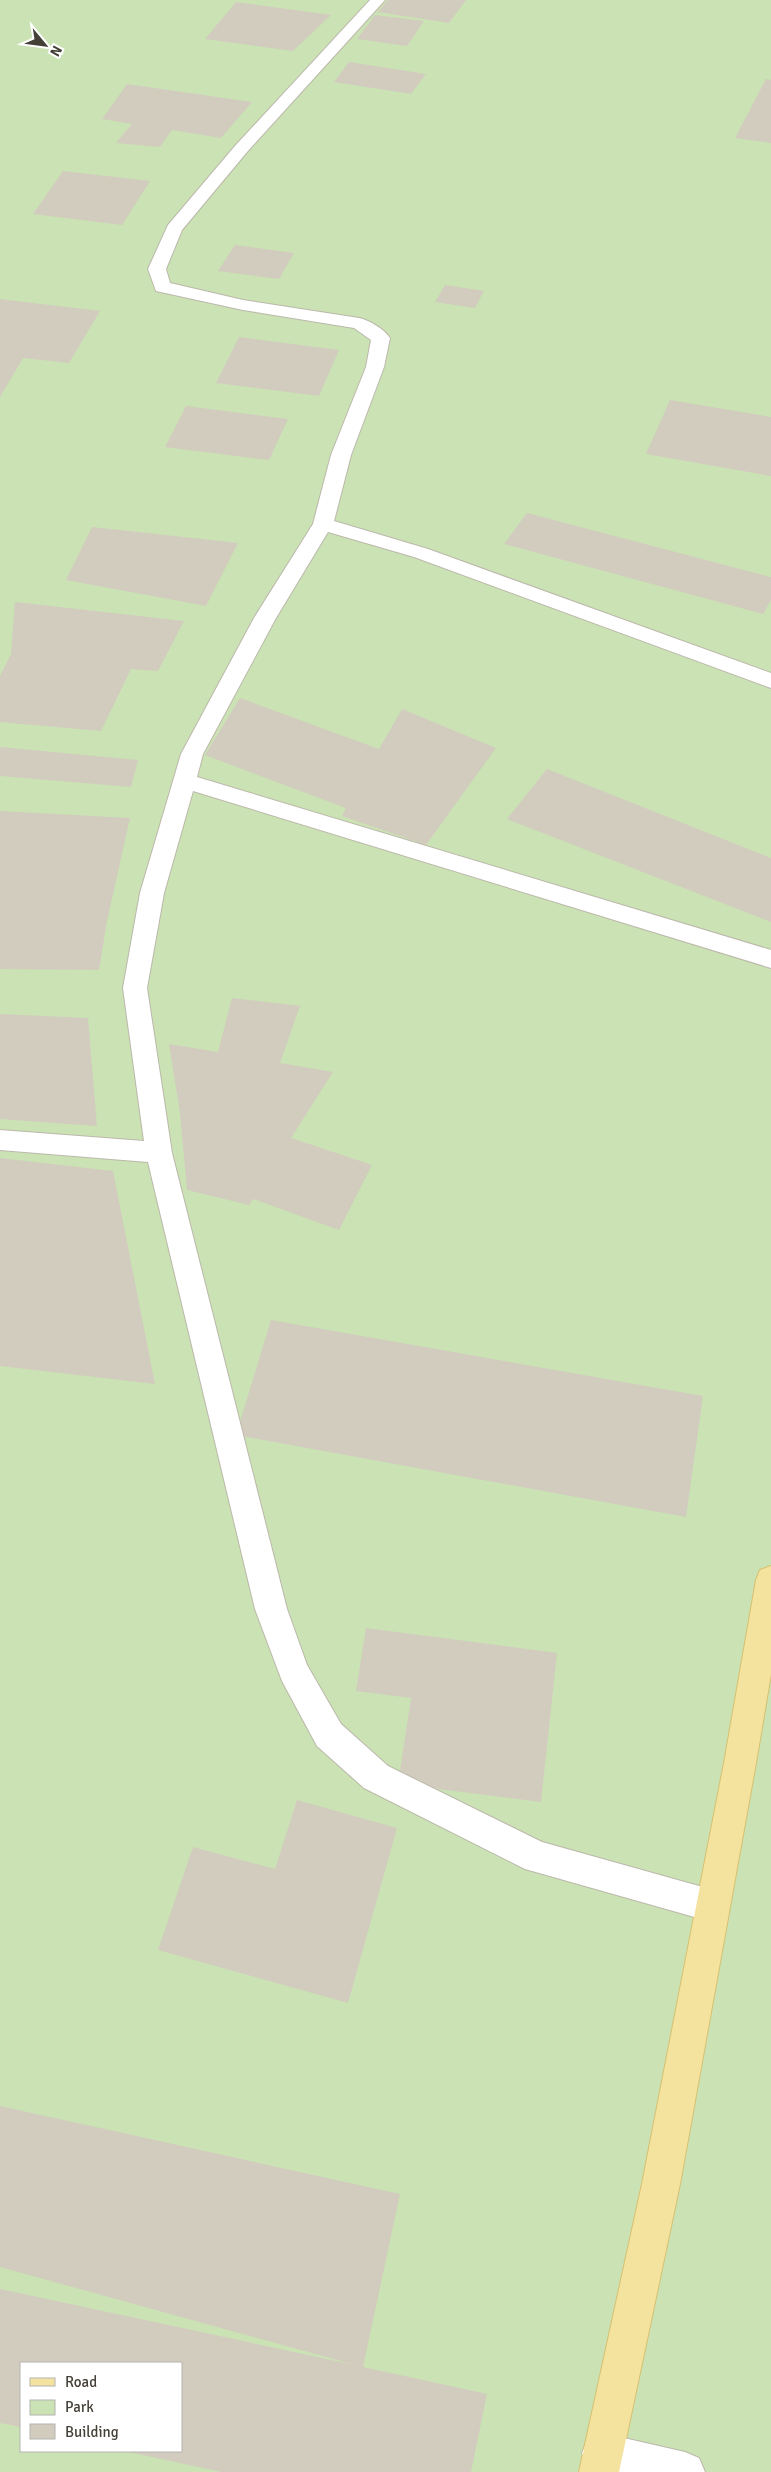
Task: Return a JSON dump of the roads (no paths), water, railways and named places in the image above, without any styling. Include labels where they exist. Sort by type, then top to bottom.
[{"type":"main road","points":[[601,2463],[661,2184],[740,1763],[771,1580]]},
{"type":"street","points":[[378,0],[204,192],[174,229],[156,269],[162,287],[243,305],[359,323],[381,338],[375,367],[341,455],[323,524],[264,618],[192,754],[152,893],[135,988],[159,1153],[271,1609],[293,1671],[329,1736],[376,1777],[537,1857],[712,1905]]},
{"type":"street","points":[[323,524],[422,553],[771,681]]},
{"type":"street","points":[[184,781],[771,959]]},
{"type":"street","points":[[0,1140],[159,1153]]},
{"type":"street","points":[[601,2463],[685,2472]]}]
